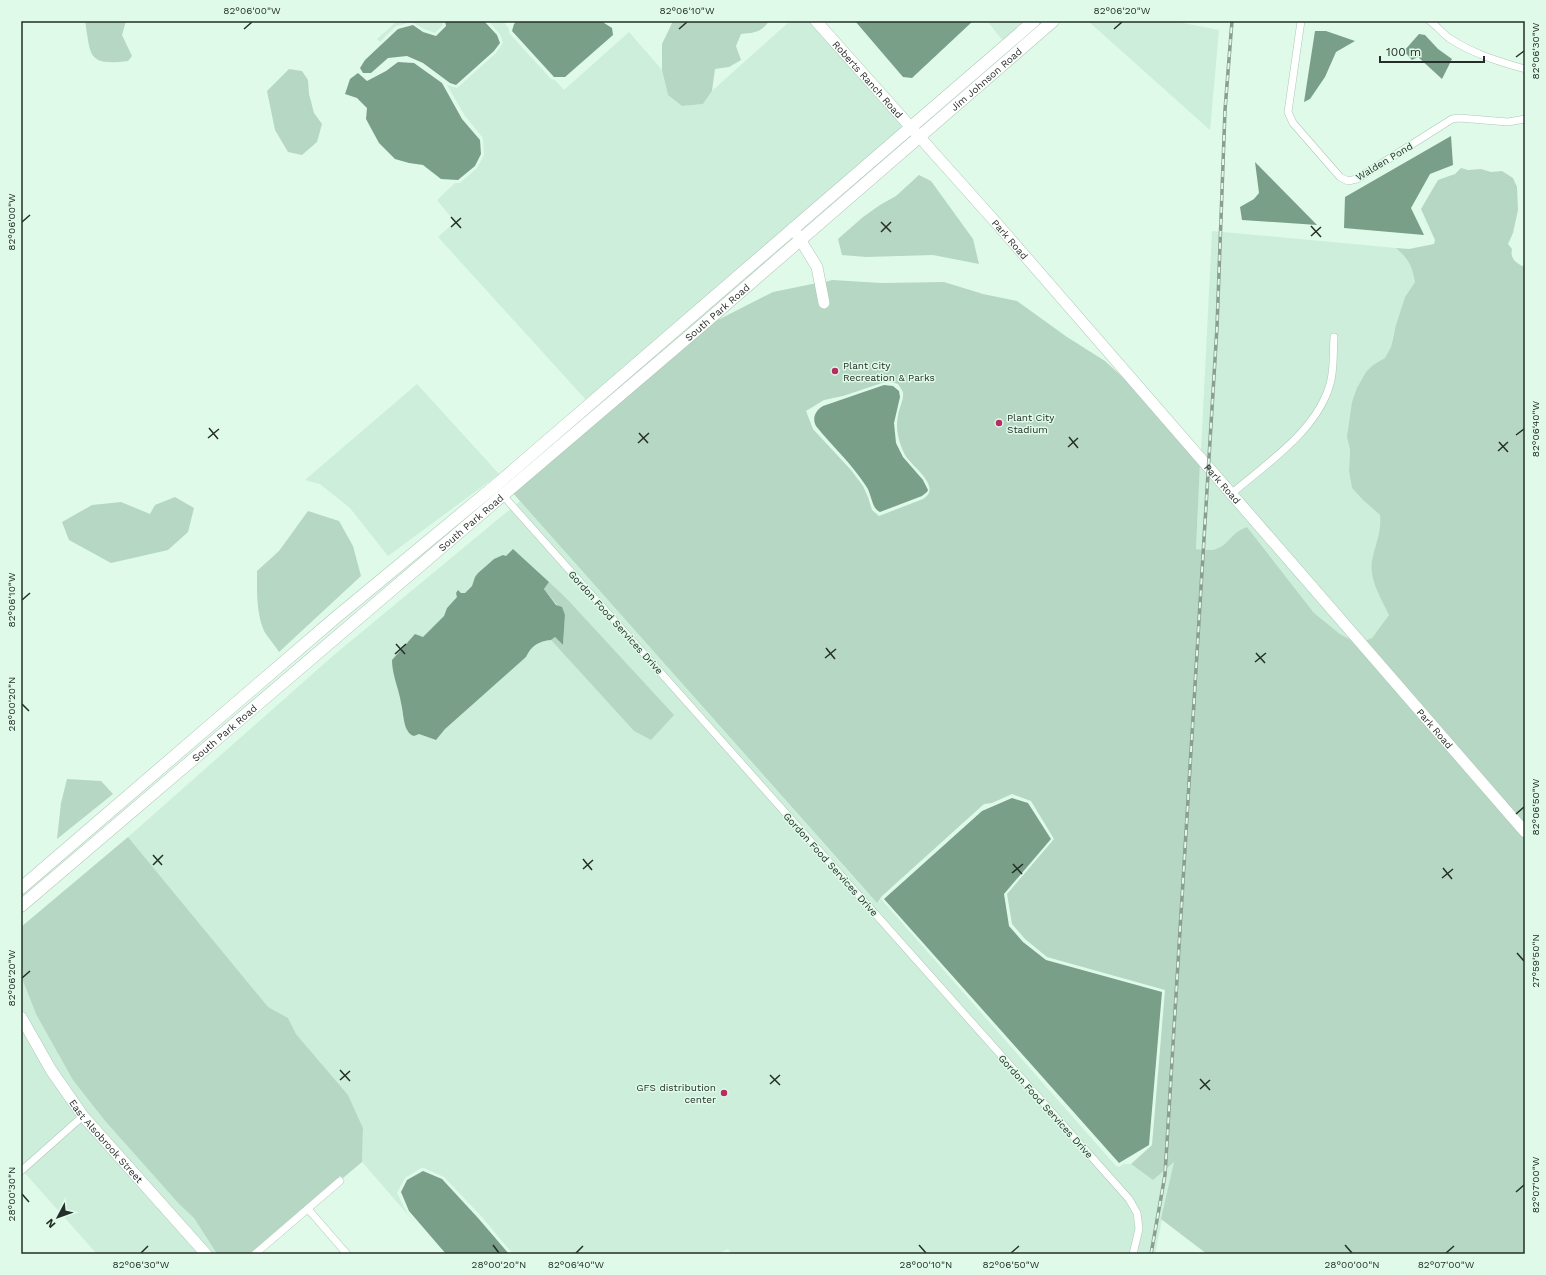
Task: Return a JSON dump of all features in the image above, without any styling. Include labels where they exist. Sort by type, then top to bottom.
[{"type":"main road","name":"Jim Johnson Road","points":[[915,132],[993,56],[1034,21]]},
{"type":"main road","points":[[998,69],[1003,57],[1045,21]]},
{"type":"main road","name":"Jim Johnson Road","points":[[915,132],[998,69],[1053,21]]},
{"type":"main road","name":"South Park Road","points":[[21,888],[334,619],[590,420],[720,309],[796,233],[845,201],[915,132]]},
{"type":"main road","name":"South Park Road","points":[[21,906],[465,528],[499,491],[574,424],[585,408],[702,307],[796,233],[915,132]]},
{"type":"main road","points":[[590,420],[591,414],[695,325],[702,307]]},
{"type":"main road","points":[[21,894],[56,863],[67,848]]},
{"type":"street","name":"Roberts Ranch Road","points":[[816,21],[915,132]]},
{"type":"street","name":"Walden Pond","points":[[1301,21],[1288,112],[1293,123],[1340,177],[1348,181],[1357,179],[1452,119],[1460,118],[1508,122],[1525,119]]},
{"type":"street","points":[[1430,21],[1448,37],[1467,49],[1483,57],[1525,69]]},
{"type":"street","name":"Park Road","points":[[915,132],[1525,832]]},
{"type":"street","points":[[796,233],[817,267],[824,303]]},
{"type":"street","points":[[1231,494],[1298,436],[1316,416],[1325,398],[1331,379],[1334,337]]},
{"type":"street","name":"Gordon Food Services Drive","points":[[499,491],[1129,1199],[1137,1214],[1139,1230],[1133,1254]]},
{"type":"street","name":"East Alsobrook Street","points":[[21,1017],[51,1070],[83,1116],[206,1254]]},
{"type":"street","points":[[21,1171],[83,1116]]},
{"type":"street","points":[[254,1254],[340,1181]]},
{"type":"street","points":[[308,1209],[347,1254]]},
{"type":"shaded area","points":[[85,21],[126,21],[122,35],[132,56],[128,61],[105,62],[98,60],[93,56],[88,43]]},
{"type":"shaded area","points":[[397,21],[442,21],[443,25],[435,33],[412,22],[396,26],[380,42],[377,39]]},
{"type":"shaded area","points":[[445,21],[484,21],[497,35],[500,43],[494,51],[456,85],[450,83],[423,63],[407,56],[388,58],[371,73],[363,73],[360,68],[365,60],[398,29],[413,25],[423,32],[436,36],[446,26]]},
{"type":"shaded area","points":[[488,21],[503,21],[509,29],[509,33],[551,79],[555,80],[564,90],[629,32],[662,70],[668,95],[682,106],[703,104],[713,90],[790,21],[811,21],[905,127],[587,401],[438,237],[455,222],[437,200],[455,183],[460,183],[477,168],[484,155],[483,138],[465,116],[447,85],[457,88],[496,53],[503,43],[500,34]]},
{"type":"shaded area","points":[[517,21],[601,21],[612,28],[613,35],[565,77],[554,77],[512,31],[514,24]]},
{"type":"shaded area","points":[[673,21],[769,21],[757,32],[741,34],[736,46],[741,60],[729,67],[715,69],[712,91],[703,104],[682,106],[668,95],[662,70],[662,44]]},
{"type":"shaded area","points":[[855,21],[973,21],[912,78],[903,77]]},
{"type":"shaded area","points":[[987,21],[1028,21],[1004,42]]},
{"type":"shaded area","points":[[1088,21],[1173,21],[1219,30],[1210,130]]},
{"type":"shaded area","points":[[1315,31],[1326,31],[1355,41],[1336,52],[1325,77],[1310,99],[1304,102]]},
{"type":"shaded area","points":[[1419,34],[1425,35],[1438,49],[1452,59],[1442,79],[1418,57],[1412,60],[1404,51]]},
{"type":"shaded area","points":[[398,62],[414,63],[442,83],[462,119],[480,140],[481,154],[475,166],[458,180],[441,179],[423,165],[395,159],[379,143],[366,119],[367,108],[357,98],[345,94],[350,79],[358,73],[367,81],[386,71]]},
{"type":"shaded area","points":[[289,69],[302,71],[308,80],[309,94],[314,113],[322,124],[317,142],[302,155],[288,152],[275,130],[267,91]]},
{"type":"shaded area","points":[[1451,136],[1453,165],[1430,174],[1411,208],[1424,235],[1344,228],[1345,197]]},
{"type":"shaded area","points":[[1255,162],[1317,225],[1242,220],[1240,207],[1254,199],[1259,193]]},
{"type":"shaded area","points":[[1461,168],[1468,170],[1481,169],[1491,172],[1502,171],[1513,178],[1517,187],[1518,210],[1513,233],[1508,244],[1512,249],[1512,255],[1517,263],[1522,266],[1525,265],[1525,826],[1364,641],[1372,638],[1389,615],[1376,589],[1372,575],[1372,561],[1379,533],[1380,515],[1352,488],[1349,471],[1350,449],[1347,437],[1352,402],[1357,388],[1366,372],[1373,365],[1385,358],[1391,347],[1405,297],[1415,282],[1413,271],[1409,263],[1396,248],[1409,249],[1434,244],[1435,240],[1421,209],[1438,180],[1455,174]]},
{"type":"shaded area","points":[[919,175],[931,181],[973,239],[979,264],[933,255],[866,257],[842,255],[838,239],[863,217],[896,196]]},
{"type":"shaded area","points":[[1212,231],[1396,248],[1413,268],[1415,282],[1405,297],[1391,347],[1385,359],[1373,365],[1352,402],[1349,471],[1352,488],[1380,515],[1382,525],[1377,543],[1389,615],[1372,638],[1364,641],[1201,452]]},
{"type":"shaded area","points":[[832,280],[881,283],[944,282],[983,294],[1017,301],[1067,337],[1105,361],[1130,384],[1200,464],[1196,549],[1207,550],[1221,547],[1240,530],[1247,527],[1314,613],[1340,634],[1353,641],[1525,838],[1525,1254],[1207,1254],[1161,1219],[1174,1162],[1153,1180],[1131,1164],[1152,1145],[1165,990],[1047,957],[1025,939],[1012,924],[1007,894],[1054,839],[1031,801],[1012,794],[992,803],[984,804],[882,896],[877,903],[512,492],[708,325],[773,292],[817,283],[821,308],[829,306],[825,282]],"holes":[[[888,381],[898,384],[903,392],[897,421],[899,441],[905,455],[924,477],[930,489],[928,494],[923,499],[879,516],[872,510],[863,486],[851,470],[813,429],[806,411],[824,400],[843,396]]]},
{"type":"shaded area","points":[[417,384],[499,474],[388,556],[350,508],[320,484],[305,480]]},
{"type":"shaded area","points":[[884,385],[893,386],[899,391],[900,397],[894,423],[896,443],[903,457],[923,480],[928,490],[922,496],[880,512],[873,504],[868,489],[860,478],[816,426],[814,417],[816,412],[823,406]]},
{"type":"shaded area","points":[[1200,464],[1353,641],[1340,634],[1314,613],[1247,527],[1221,548],[1205,551],[1196,549]]},
{"type":"shaded area","points":[[175,497],[194,508],[188,532],[168,550],[111,563],[69,540],[62,522],[92,505],[121,502],[150,514],[155,505]]},
{"type":"shaded area","points":[[520,501],[865,890],[877,903],[881,899],[1116,1166],[1119,1167],[1124,1164],[1131,1164],[1153,1180],[1174,1161],[1155,1254],[732,1254],[728,1249],[717,1254],[513,1254],[481,1216],[444,1177],[421,1168],[405,1178],[397,1193],[407,1213],[423,1232],[362,1162],[363,1128],[348,1095],[296,1034],[288,1018],[268,1008],[128,837],[334,655]],"holes":[[[506,556],[567,599],[651,740],[634,731],[551,640],[543,641],[530,649],[526,657],[445,729],[436,740],[419,734],[410,735],[403,716],[397,685],[444,616],[447,608],[457,597],[458,590],[461,593],[465,593],[472,586],[478,573],[494,559]]]},
{"type":"shaded area","points":[[308,511],[339,521],[353,546],[361,576],[279,652],[264,631],[261,624],[258,601],[257,571],[279,551]]},
{"type":"shaded area","points":[[513,549],[549,582],[544,589],[556,605],[562,607],[565,615],[563,645],[555,637],[551,640],[536,645],[530,650],[526,657],[445,729],[436,740],[419,734],[414,736],[411,735],[405,725],[392,660],[415,634],[423,637],[444,616],[447,608],[457,597],[456,593],[458,590],[461,593],[465,593],[472,586],[478,573],[494,559],[503,555],[506,556]]},
{"type":"shaded area","points":[[549,582],[567,599],[674,715],[651,740],[634,731],[551,640],[555,637],[563,645],[565,615],[544,589]]},
{"type":"shaded area","points":[[67,779],[101,781],[113,794],[57,839],[61,803]]},
{"type":"shaded area","points":[[1012,798],[1028,803],[1051,839],[1004,894],[1009,926],[1023,942],[1046,960],[1162,992],[1149,1145],[1119,1163],[884,899],[982,811]]},
{"type":"shaded area","points":[[128,837],[268,1007],[288,1018],[296,1034],[348,1095],[363,1128],[362,1162],[343,1178],[340,1176],[249,1254],[217,1254],[194,1218],[179,1204],[106,1122],[73,1080],[36,1014],[21,976],[21,927]]},
{"type":"shaded area","points":[[21,976],[36,1014],[106,1122],[179,1204],[194,1218],[217,1254],[211,1254],[96,1125],[69,1089],[38,1040],[21,1009]]},
{"type":"shaded area","points":[[21,1025],[78,1115],[21,1166]]},
{"type":"shaded area","points":[[83,1121],[201,1254],[97,1254],[24,1172]]},
{"type":"shaded area","points":[[423,1171],[442,1179],[509,1254],[446,1254],[409,1211],[401,1192],[407,1180]]},
{"type":"railway","points":[[1151,1254],[1165,1175],[1217,327],[1225,110],[1232,21]]},
{"type":"place","name":"Plant City Recreation & Parks","points":[[835,371]]},
{"type":"place","name":"Plant City Stadium","points":[[999,423]]},
{"type":"place","name":"GFS distribution center","points":[[724,1093]]}]
